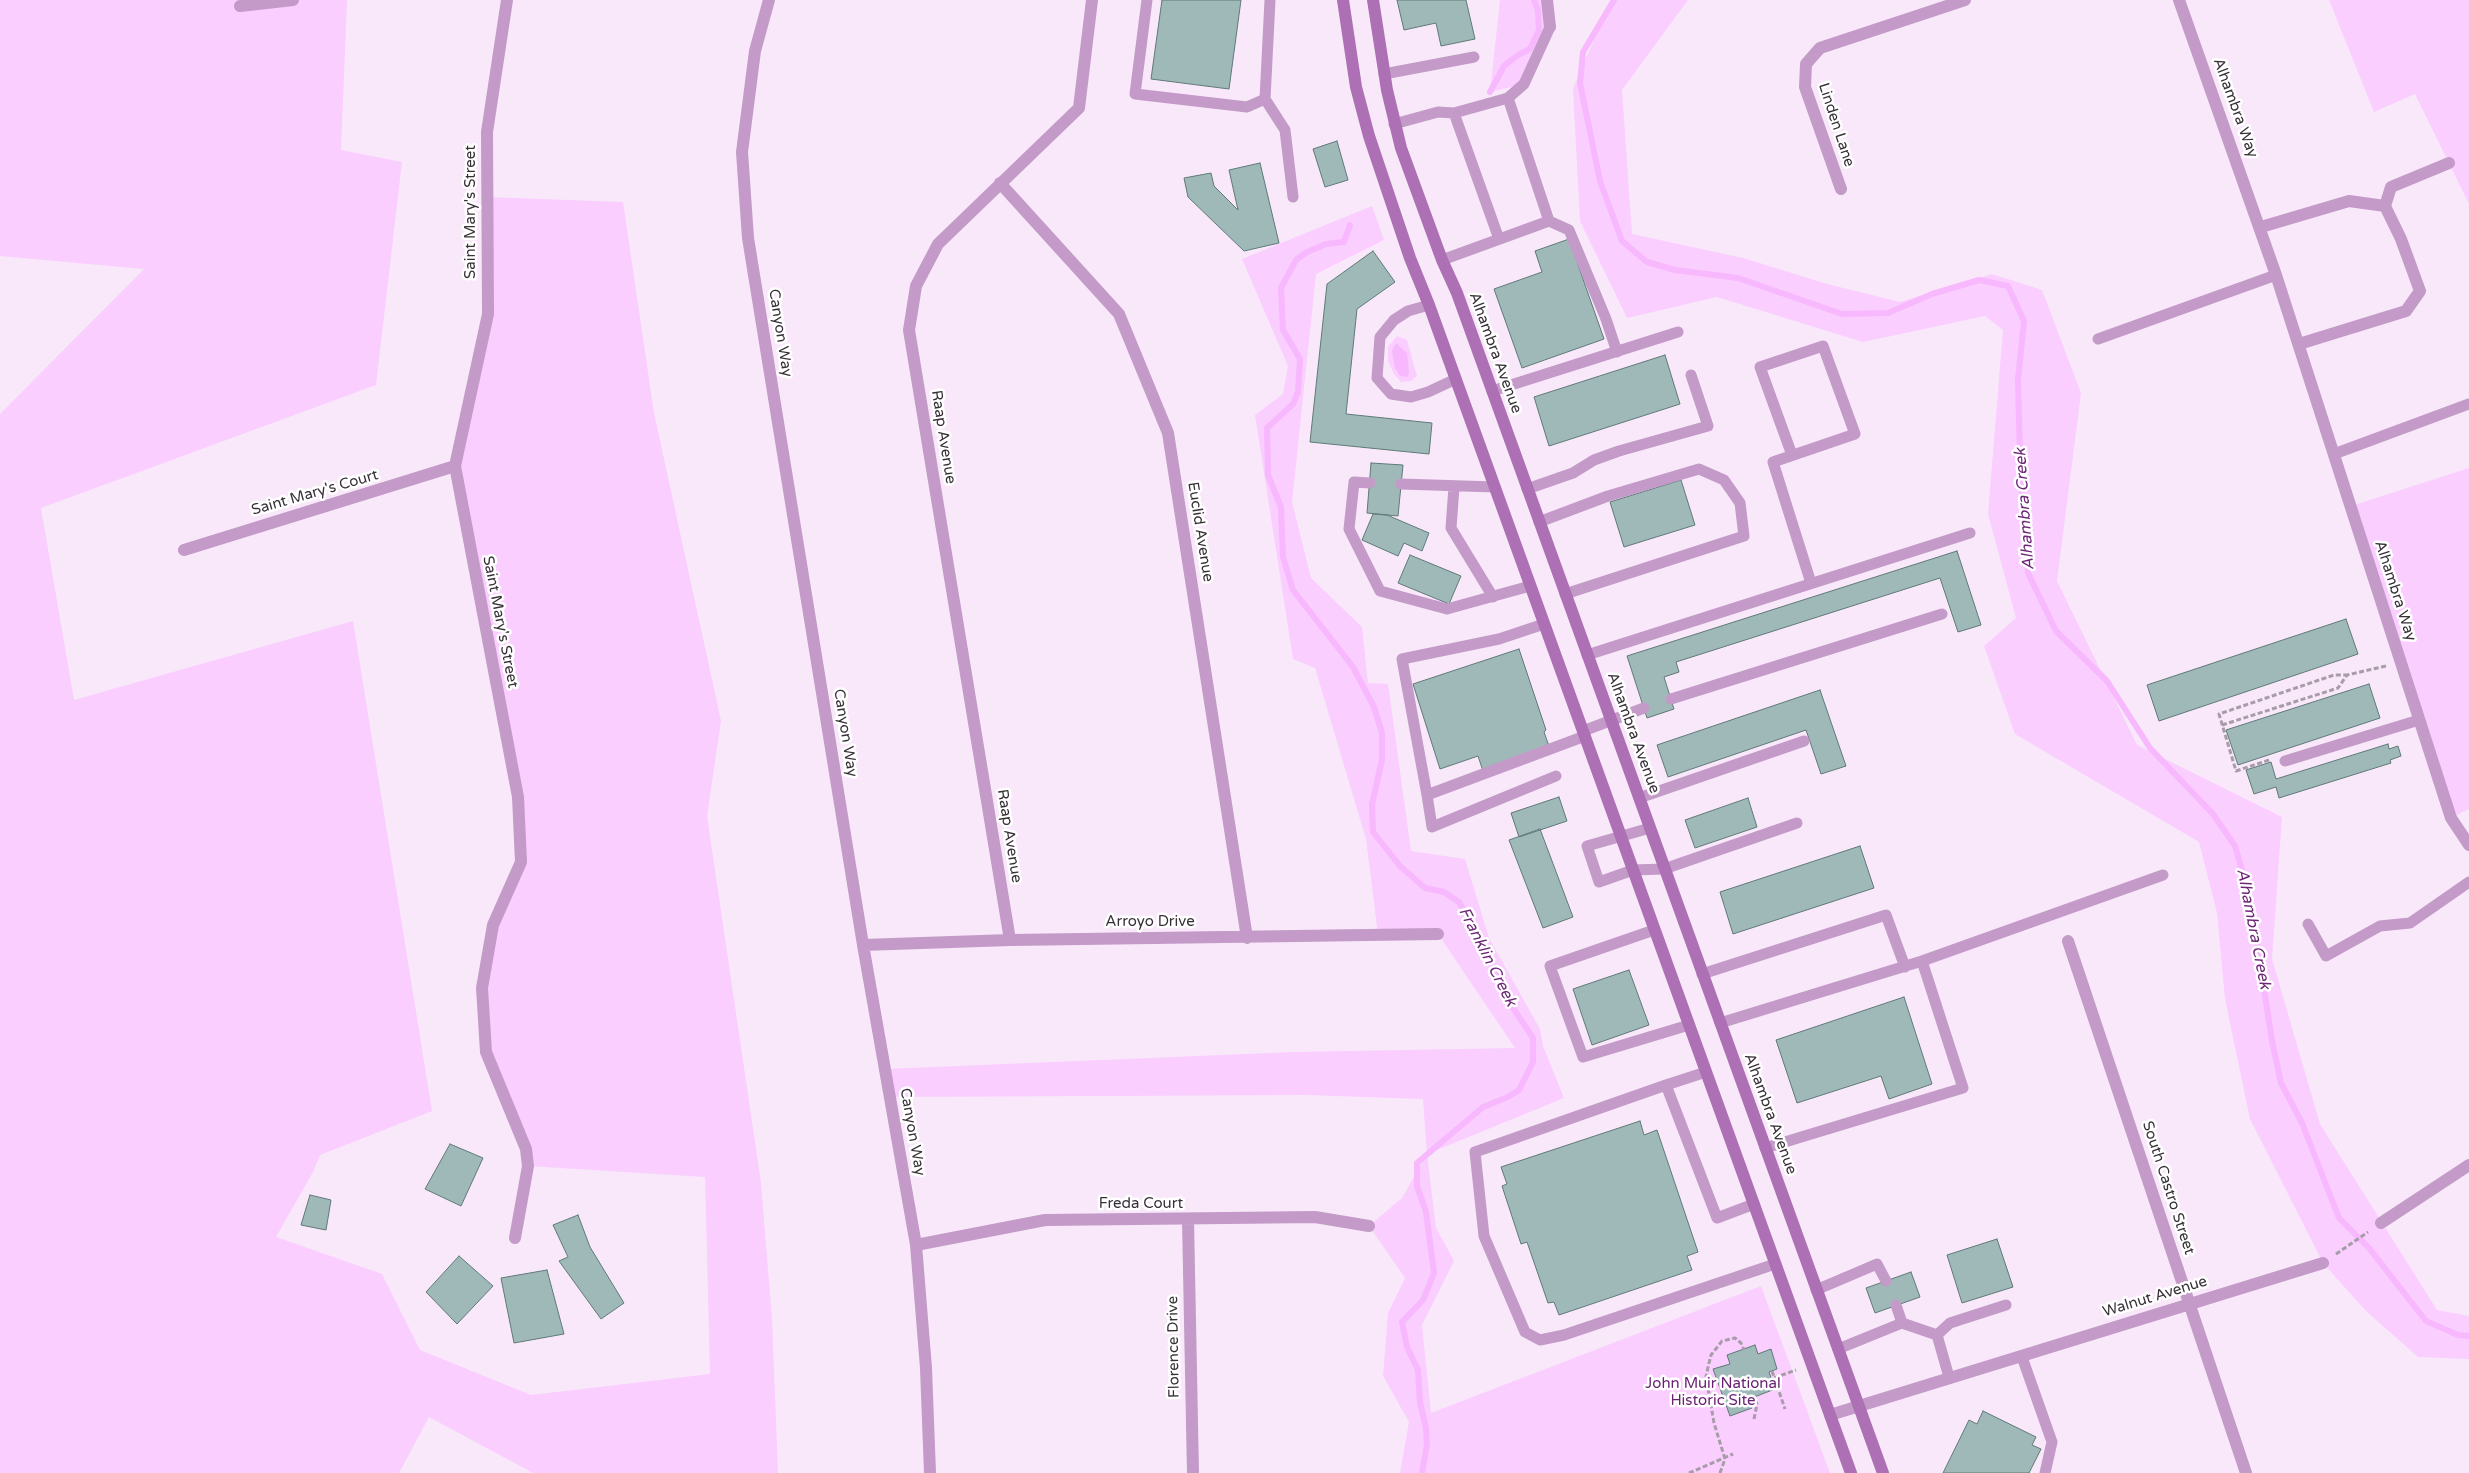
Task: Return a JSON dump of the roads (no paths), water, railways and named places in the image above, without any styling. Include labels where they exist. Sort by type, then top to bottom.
[{"type":"main road","points":[[1343,0],[1356,86],[1369,136],[1419,282],[1456,379],[1851,1473]]},
{"type":"main road","name":"Alhambra Avenue","points":[[1373,0],[1384,74],[1401,148],[1492,391],[1883,1473]]},
{"type":"street","points":[[240,6],[293,0]]},
{"type":"street","name":"Saint Mary's Street","points":[[507,0],[487,132],[488,314],[455,466],[518,797],[521,862],[493,925],[482,988],[486,1052],[526,1149],[528,1166],[514,1238]]},
{"type":"street","name":"Canyon Way","points":[[769,0],[755,51],[742,152],[748,238],[863,945],[916,1245],[926,1368],[930,1473]]},
{"type":"street","name":"Raap Avenue","points":[[1010,940],[909,330],[916,286],[938,244],[1000,182],[1079,108],[1092,0]]},
{"type":"street","points":[[1547,0],[1550,27]]},
{"type":"street","name":"Linden Lane","points":[[1841,189],[1805,87],[1806,64],[1820,48],[1965,0]]},
{"type":"street","name":"Alhambra Way","points":[[2179,0],[2261,228],[2451,818],[2469,845]]},
{"type":"street","points":[[2299,344],[2406,312],[2420,291],[2402,239],[2385,206],[2391,187],[2449,163]]},
{"type":"street","name":"Euclid Avenue","points":[[1000,182],[1119,314],[1168,432],[1247,938]]},
{"type":"street","points":[[2261,228],[2349,201],[2385,206]]},
{"type":"street","name":"Saint Mary's Court","points":[[184,550],[455,466]]},
{"type":"street","name":"Arroyo Drive","points":[[863,945],[1010,940],[1438,934]]},
{"type":"street","name":"South Castro Street","points":[[2068,941],[2246,1473]]},
{"type":"street","points":[[2381,1223],[2469,1165]]},
{"type":"street","name":"Freda Court","points":[[916,1245],[1045,1220],[1188,1220],[1315,1217],[1369,1226]]},
{"type":"street","name":"Florence Drive","points":[[1188,1220],[1193,1473]]},
{"type":"street","name":"Walnut Avenue","points":[[1830,1415],[2323,1263]]},
{"type":"lane","points":[[1147,0],[1135,94],[1247,108],[1265,99]]},
{"type":"lane","points":[[1270,0],[1265,99],[1285,130],[1293,197]]},
{"type":"lane","points":[[1394,124],[1438,112],[1454,113],[1508,98],[1524,84],[1550,27]]},
{"type":"lane","points":[[1384,74],[1474,57]]},
{"type":"lane","points":[[1508,98],[1548,221]]},
{"type":"lane","points":[[1454,113],[1499,240]]},
{"type":"lane","points":[[1442,260],[1548,221],[1569,230],[1606,319],[1617,352]]},
{"type":"lane","points":[[2098,339],[2276,275]]},
{"type":"lane","points":[[1429,305],[1408,311],[1394,320],[1380,336],[1377,378],[1391,394],[1411,397],[1428,392],[1456,379]]},
{"type":"lane","points":[[1492,391],[1678,332]]},
{"type":"lane","points":[[1792,455],[1760,367],[1823,346],[1856,434],[1773,462],[1811,583]]},
{"type":"lane","points":[[1527,489],[1573,473],[1594,460],[1618,451],[1708,426],[1691,375]]},
{"type":"lane","points":[[2334,454],[2469,404]]},
{"type":"lane","points":[[1539,522],[1608,496],[1699,469],[1724,480],[1740,503],[1744,536],[1565,594]]},
{"type":"lane","points":[[1370,483],[1354,482],[1349,529],[1380,591],[1447,609],[1530,586]]},
{"type":"lane","points":[[1401,484],[1494,487]]},
{"type":"lane","points":[[1454,487],[1450,528],[1494,597]]},
{"type":"lane","points":[[1587,655],[1970,533]]},
{"type":"lane","points":[[1671,699],[1942,614]]},
{"type":"lane","points":[[1544,624],[1499,639],[1402,659],[1432,826],[1556,776]]},
{"type":"lane","points":[[1427,795],[1644,708]]},
{"type":"lane","points":[[2284,761],[2419,720]]},
{"type":"lane","points":[[1639,798],[1804,741]]},
{"type":"lane","points":[[1650,828],[1587,846],[1599,882],[1633,870],[1664,869],[1797,824]]},
{"type":"lane","points":[[1720,1023],[1905,967],[2163,875]]},
{"type":"lane","points":[[2308,924],[2326,956],[2380,926],[2410,923],[2469,882]]},
{"type":"lane","points":[[1702,974],[1886,915],[1905,967]]},
{"type":"lane","points":[[1654,930],[1550,966],[1583,1057],[1689,1025]]},
{"type":"lane","points":[[1765,1148],[1963,1088],[1922,961]]},
{"type":"lane","points":[[1706,1072],[1475,1152],[1484,1236],[1525,1332],[1540,1340],[1564,1335],[1775,1264]]},
{"type":"lane","points":[[1666,1085],[1717,1218],[1754,1204]]},
{"type":"lane","points":[[1816,1290],[1877,1264],[1886,1281]]},
{"type":"lane","points":[[1896,1305],[1902,1323]]},
{"type":"lane","points":[[1937,1336],[1950,1324],[2006,1305]]},
{"type":"lane","points":[[1838,1349],[1902,1323],[1937,1336]]},
{"type":"lane","points":[[1937,1336],[1949,1377]]},
{"type":"lane","points":[[2022,1357],[2052,1442],[2045,1473]]},
{"type":"waterway","name":"Franklin Creek","points":[[1490,92],[1504,66],[1518,55],[1530,49],[1539,30],[1538,10],[1534,0]]},
{"type":"waterway","name":"Alhambra Creek","points":[[1614,0],[1583,52],[1580,83],[1600,181],[1622,241],[1647,262],[1675,270],[1738,278],[1842,314],[1888,313],[1932,294],[1979,280],[2008,286],[2024,321],[2018,380],[2020,460],[2028,573],[2056,631],[2107,681],[2150,748],[2213,814],[2235,846],[2250,897],[2272,1041],[2281,1083],[2302,1123],[2339,1218],[2369,1248],[2426,1321],[2458,1335],[2469,1336]]},
{"type":"waterway","name":"Franklin Creek","points":[[1350,225],[1344,242],[1326,244],[1307,252],[1296,260],[1281,288],[1283,330],[1300,359],[1298,392],[1293,404],[1267,428],[1268,475],[1281,507],[1283,557],[1293,590],[1353,667],[1374,707],[1382,733],[1382,760],[1372,804],[1373,832],[1400,866],[1425,888],[1444,892],[1459,902],[1471,922],[1475,938],[1492,965],[1509,1002],[1533,1038],[1533,1062],[1519,1090],[1508,1097],[1483,1107],[1417,1163],[1417,1186],[1426,1212],[1434,1273],[1423,1300],[1402,1322],[1407,1347],[1418,1370],[1420,1402],[1426,1428],[1427,1444],[1422,1473]]},
{"type":"park label","name":"John Muir National Historic Site","points":[[1713,1392]]}]
